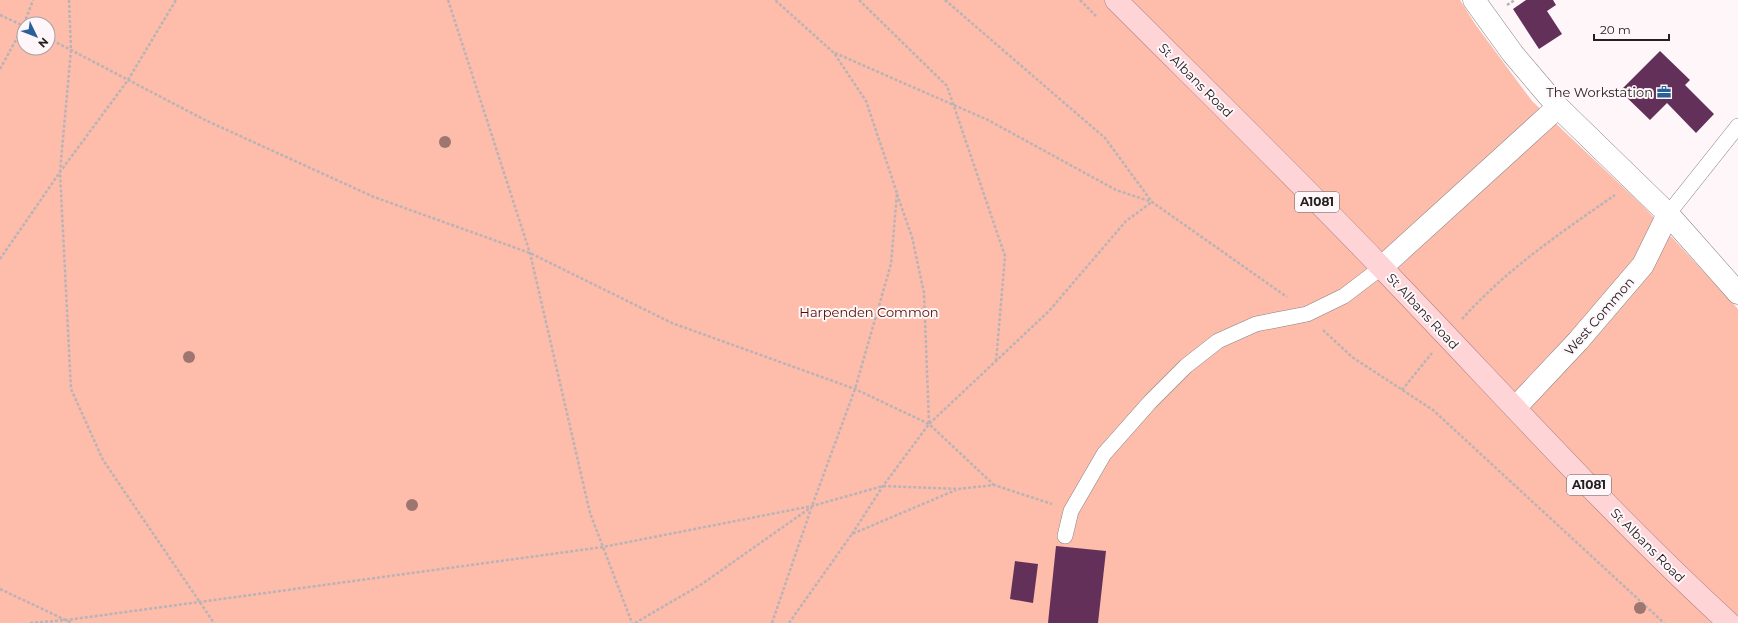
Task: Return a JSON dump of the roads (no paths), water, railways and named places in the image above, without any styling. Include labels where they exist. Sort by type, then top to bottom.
[{"type":"main road","name":"St Albans Road","points":[[1116,0],[1382,267],[1515,408],[1663,561],[1729,623]]},
{"type":"street","points":[[1474,0],[1513,54],[1558,107],[1668,214],[1738,293]]},
{"type":"street","points":[[1382,267],[1558,107]]},
{"type":"street","name":"West Common","points":[[1515,408],[1578,341],[1643,266],[1668,214]]},
{"type":"lane","points":[[1668,214],[1738,126]]},
{"type":"lane","points":[[1065,536],[1071,511],[1104,454],[1181,371],[1218,341],[1256,324],[1307,314],[1344,296],[1382,267]]},
{"type":"place","name":"The Workstation","points":[[1664,92]]},
{"type":"park label","name":"Harpenden Common","points":[[869,312]]}]
